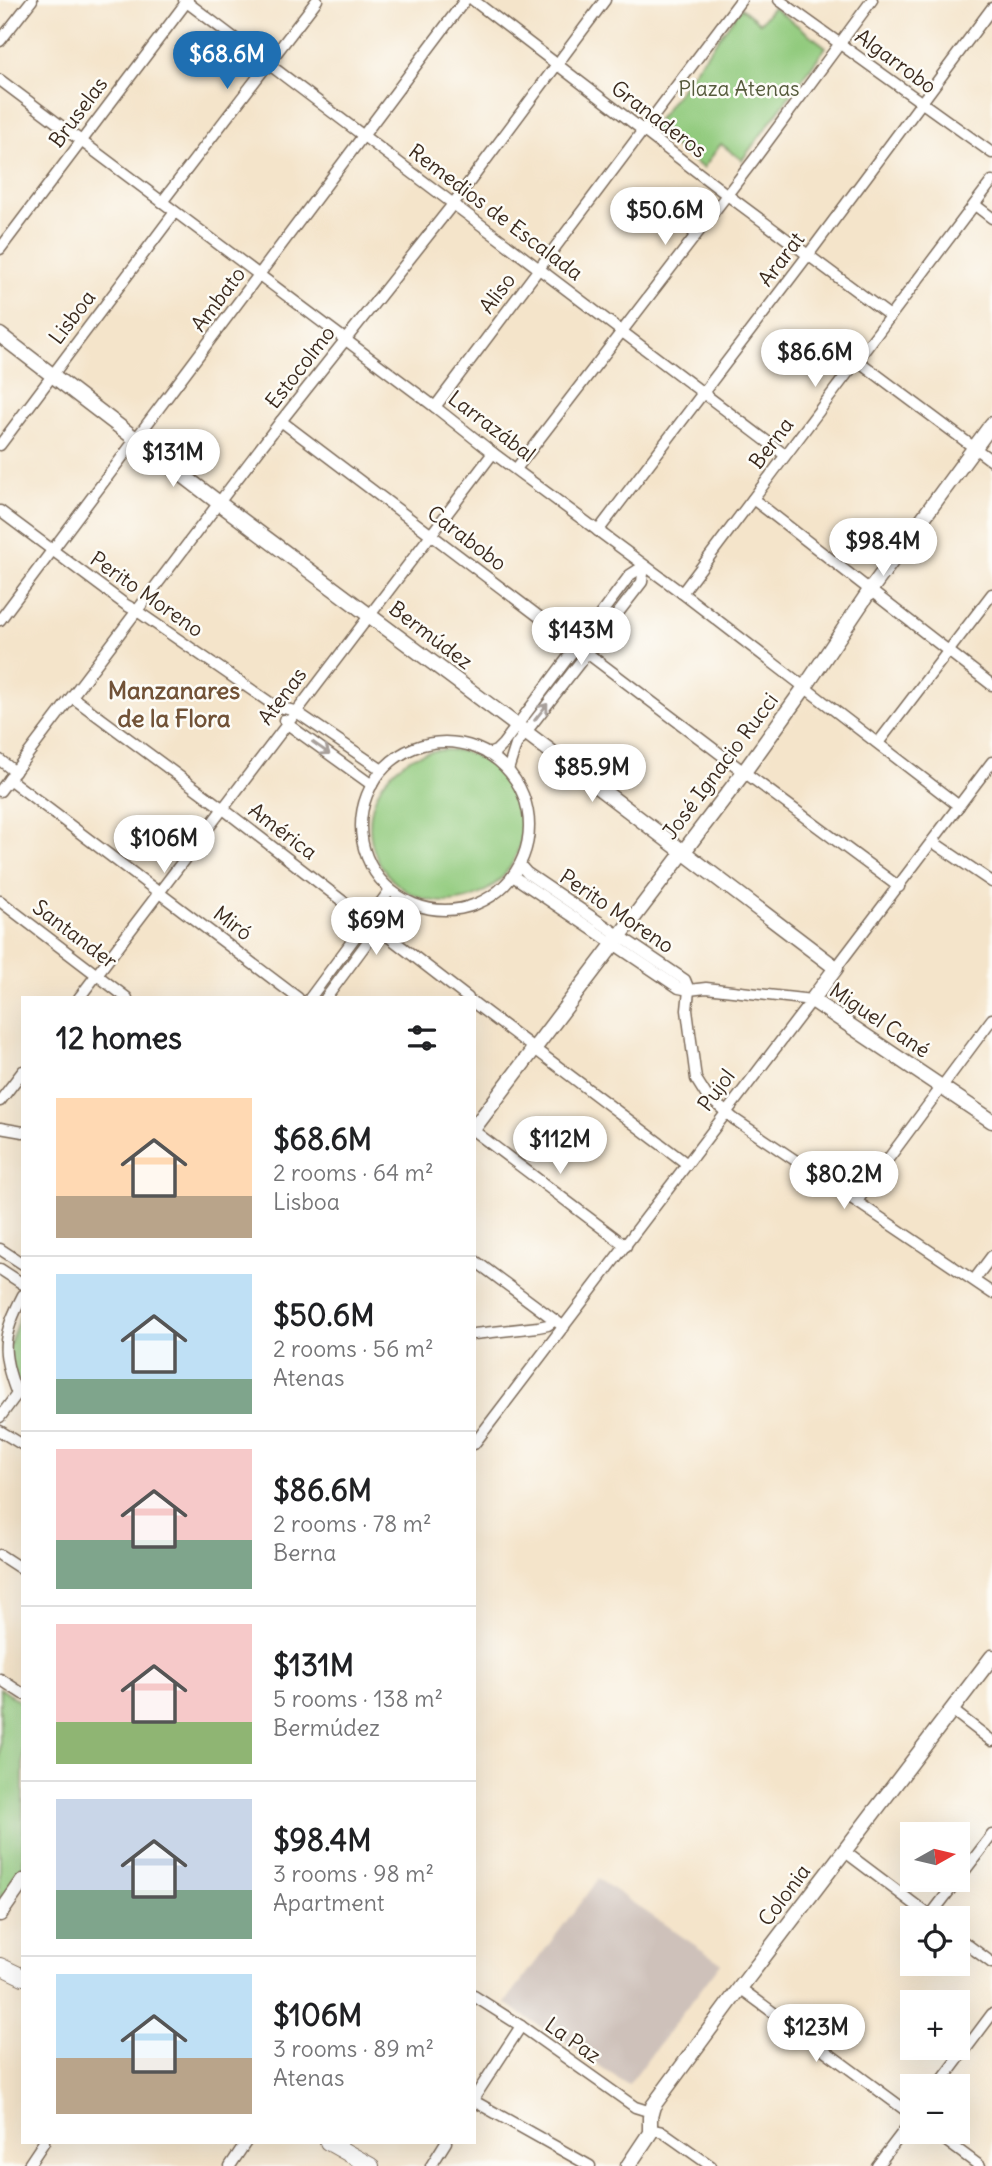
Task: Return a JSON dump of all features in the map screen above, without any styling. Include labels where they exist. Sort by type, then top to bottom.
[{"type":"main road","points":[[0,1966],[21,1976]]},
{"type":"main road","points":[[332,2144],[371,2166]]},
{"type":"street","points":[[0,41],[32,0]]},
{"type":"street","points":[[162,202],[317,0]]},
{"type":"street","name":"Ambato","points":[[0,620],[465,0]]},
{"type":"street","name":"Granaderos","points":[[473,0],[890,316]]},
{"type":"street","name":"Estocolmo","points":[[0,791],[282,421],[453,204],[605,0]]},
{"type":"street","name":"Aliso","points":[[435,407],[741,0]]},
{"type":"street","name":"Algarrobo","points":[[779,0],[992,153]]},
{"type":"street","points":[[516,469],[872,0]]},
{"type":"street","name":"Remedios de Escalada","points":[[187,1],[785,455]]},
{"type":"street","name":"Bruselas","points":[[0,249],[187,1]]},
{"type":"street","name":"Ararat","points":[[598,531],[992,8]]},
{"type":"street","name":"Larrazábal","points":[[0,80],[805,687],[959,807]]},
{"type":"street","name":"Berna","points":[[681,593],[992,181]]},
{"type":"street","points":[[975,205],[992,218]]},
{"type":"street","name":"Lisboa","points":[[0,445],[174,212]]},
{"type":"street","name":"Bermúdez","points":[[0,335],[836,968]]},
{"type":"street","points":[[858,360],[992,461]]},
{"type":"street","name":"Carabobo","points":[[282,421],[899,887]]},
{"type":"street","name":"José Ignacio Rucci","points":[[476,1126],[744,772],[871,589],[992,424]]},
{"type":"street","name":"Atenas","points":[[80,996],[492,453]]},
{"type":"street","points":[[753,499],[992,685]]},
{"type":"street","name":"Perito Moreno","points":[[0,511],[126,606],[275,706],[295,711],[382,771]]},
{"type":"street","points":[[508,770],[521,728],[577,643],[630,575],[644,566]]},
{"type":"street","points":[[488,754],[521,728],[587,652],[642,582],[644,566]]},
{"type":"street","points":[[878,743],[992,594]]},
{"type":"street","name":"América","points":[[72,697],[222,808],[465,996]]},
{"type":"street","name":"Perito Moreno","points":[[275,706],[286,723],[372,785]]},
{"type":"street","points":[[452,742],[488,754],[508,770],[522,791],[528,816],[528,841],[520,865],[495,894],[473,906],[448,911],[424,908],[400,898],[374,871],[361,835],[363,809],[372,785],[382,771],[402,754],[426,744],[452,742]]},
{"type":"street","name":"Miró","points":[[0,761],[12,775],[296,996]]},
{"type":"street","name":"Pujol","points":[[476,1441],[992,762]]},
{"type":"street","points":[[933,842],[992,882]]},
{"type":"street","name":"Perito Moreno","points":[[520,865],[616,941]]},
{"type":"street","name":"Perito Moreno","points":[[513,876],[616,941],[685,979],[689,990]]},
{"type":"street","points":[[311,996],[390,890]]},
{"type":"street","points":[[328,996],[400,898]]},
{"type":"street","name":"Santander","points":[[0,901],[124,996]]},
{"type":"street","name":"Miguel Cané","points":[[689,990],[706,988],[812,1000],[992,1121]]},
{"type":"street","points":[[689,990],[687,1010],[696,1079],[706,1096],[725,1112],[992,1293]]},
{"type":"street","points":[[476,1004],[687,1164]]},
{"type":"street","points":[[857,1201],[992,1018]]},
{"type":"street","points":[[0,1101],[21,1074]]},
{"type":"street","points":[[0,1128],[21,1132]]},
{"type":"street","points":[[476,1131],[626,1246]]},
{"type":"street","points":[[0,1249],[21,1263]]},
{"type":"street","points":[[974,1280],[992,1256]]},
{"type":"street","points":[[476,1261],[565,1327]]},
{"type":"street","points":[[0,1269],[21,1283]]},
{"type":"street","points":[[0,1417],[20,1395],[5,1360],[4,1345],[10,1319],[21,1299]]},
{"type":"street","points":[[476,1334],[538,1327],[555,1320]]},
{"type":"street","points":[[0,1431],[21,1444]]},
{"type":"street","points":[[0,1555],[21,1569]]},
{"type":"street","name":"Colonia","points":[[651,2112],[740,1987],[992,1657]]},
{"type":"street","points":[[0,1679],[21,1694]]},
{"type":"street","points":[[952,1710],[992,1741]]},
{"type":"street","points":[[939,1906],[992,1835]]},
{"type":"street","points":[[844,1851],[916,1906]]},
{"type":"street","points":[[0,1914],[21,1884]]},
{"type":"street","points":[[970,1947],[992,1963]]},
{"type":"street","points":[[740,1987],[900,2109]]},
{"type":"street","name":"La Paz","points":[[476,1997],[635,2107],[651,2112]]},
{"type":"street","points":[[947,2074],[992,2014]]},
{"type":"street","points":[[476,2096],[521,2026]]},
{"type":"street","points":[[476,2100],[590,2166]]},
{"type":"street","points":[[628,2166],[646,2141],[651,2112]]},
{"type":"street","points":[[650,2129],[663,2132],[711,2166]]},
{"type":"street","points":[[877,2166],[900,2134]]},
{"type":"street","points":[[28,2166],[43,2144]]},
{"type":"street","points":[[230,2166],[245,2144]]},
{"type":"street","points":[[431,2166],[445,2144]]},
{"type":"street","points":[[950,2144],[980,2166]]},
{"type":"shaded area","points":[[598,1879],[721,1963],[628,2085],[505,2003]]},
{"type":"green space","name":"Plaza Atenas","points":[[773,7],[826,47],[742,160],[721,144],[703,168],[651,129],[741,8],[760,23]]},
{"type":"green space","points":[[446,750],[475,756],[500,772],[516,797],[522,826],[516,855],[500,880],[475,896],[446,902],[417,896],[392,880],[376,855],[370,826],[376,797],[392,772],[417,756]]},
{"type":"green space","points":[[21,1313],[21,1389],[17,1386],[8,1349]]},
{"type":"green space","points":[[0,1688],[21,1703],[21,1872],[0,1901]]},
{"type":"district","name":"Manzanares de la Flora","points":[[174,704]]}]
